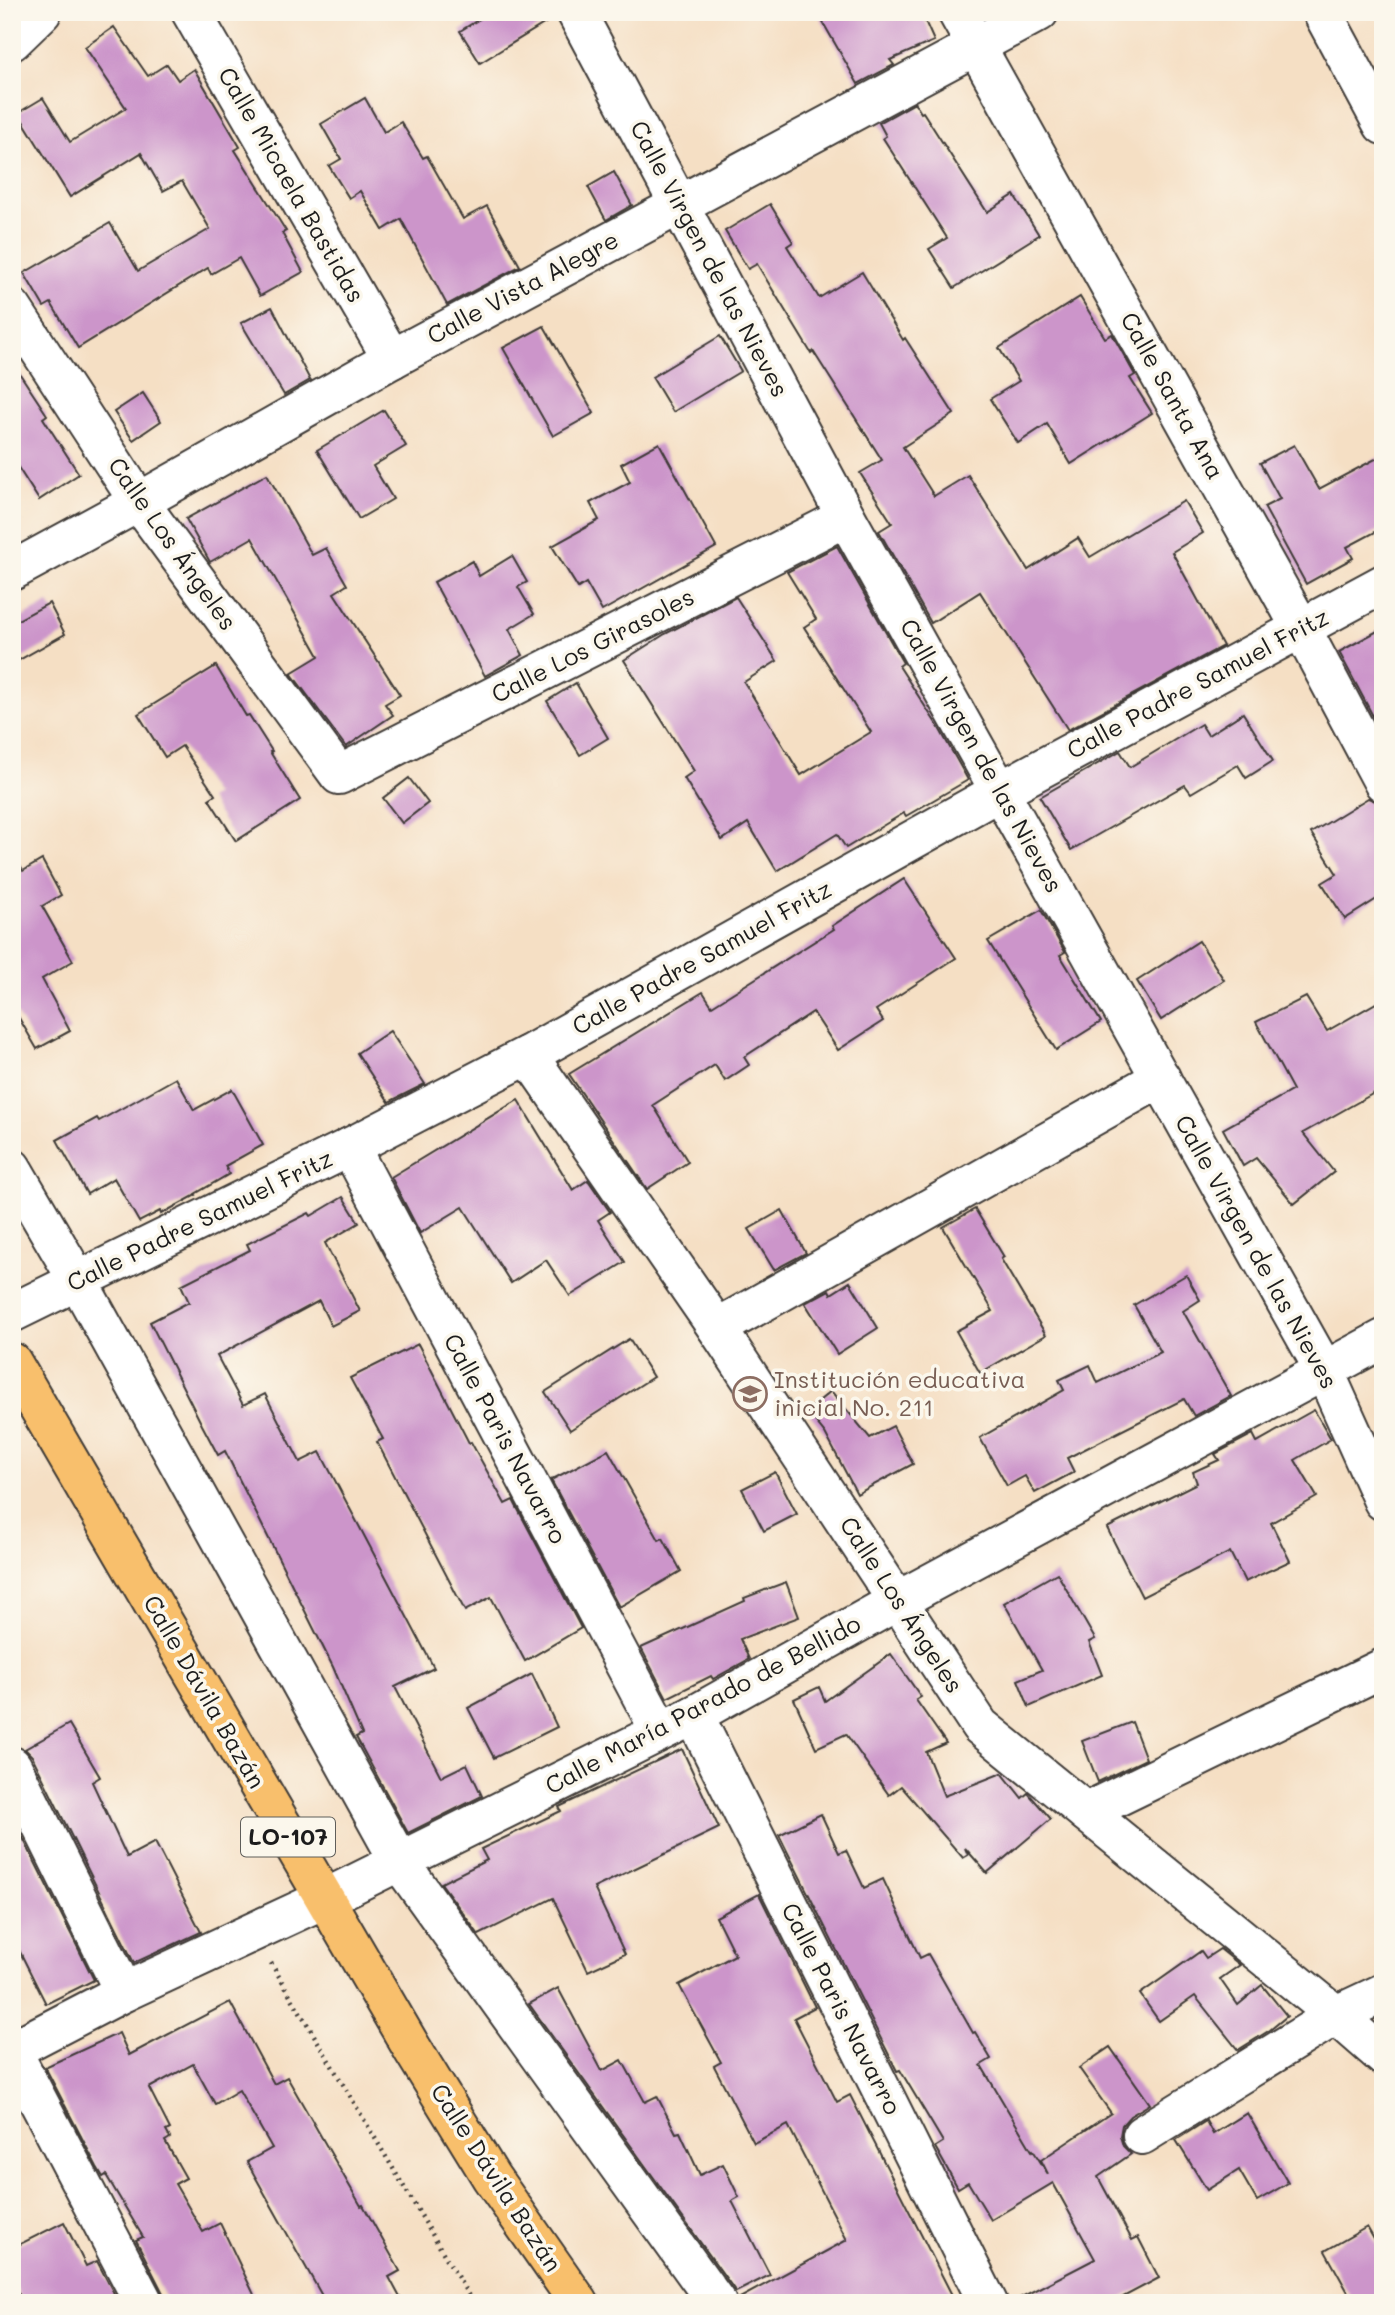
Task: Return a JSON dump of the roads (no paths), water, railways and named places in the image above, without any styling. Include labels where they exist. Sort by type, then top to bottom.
[{"type":"main road","name":"Calle Dávila Bazán","points":[[12,1362],[324,1899],[491,2177],[579,2303]]},
{"type":"street","points":[[12,41],[41,12]]},
{"type":"street","name":"Calle Micaela Bastidas","points":[[191,12],[392,359]]},
{"type":"street","name":"Calle Virgen de las Nieves","points":[[576,12],[846,517],[1324,1370],[1383,1501]]},
{"type":"street","name":"Calle Santa Ana","points":[[957,12],[1301,628],[1383,782]]},
{"type":"street","name":"Calle Vista Alegre","points":[[12,571],[392,359],[1039,12]]},
{"type":"street","points":[[1322,12],[1383,125]]},
{"type":"street","name":"Calle Los Ángeles","points":[[12,308],[139,502],[339,775]]},
{"type":"street","name":"Calle Los Girasoles","points":[[339,775],[846,517]]},
{"type":"street","name":"Calle Padre Samuel Fritz","points":[[12,1313],[350,1147],[528,1055],[1000,791],[1383,584]]},
{"type":"street","name":"Calle Los Ángeles","points":[[528,1055],[717,1328],[980,1726],[1383,2056]]},
{"type":"street","points":[[717,1328],[1161,1079]]},
{"type":"street","name":"Calle Paris Navarro","points":[[350,1147],[660,1731]]},
{"type":"street","points":[[12,1168],[78,1281],[399,1861],[717,2303]]},
{"type":"street","name":"Calle María Parado de Bellido","points":[[12,2050],[124,1992],[324,1899],[694,1715],[899,1600],[1383,1339]]},
{"type":"street","points":[[1086,1812],[1383,1668]]},
{"type":"street","name":"Calle Paris Navarro","points":[[694,1715],[988,2303]]},
{"type":"street","points":[[12,1766],[124,1992]]},
{"type":"street","points":[[1142,2135],[1336,2015],[1383,1993]]},
{"type":"street","points":[[12,2050],[144,2303]]},
{"type":"place","name":"Institución educativa inicial No. 211","points":[[750,1394]]}]
